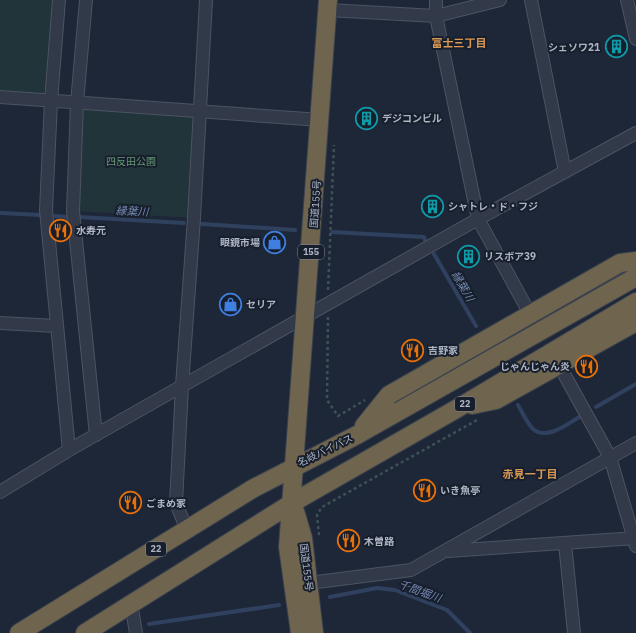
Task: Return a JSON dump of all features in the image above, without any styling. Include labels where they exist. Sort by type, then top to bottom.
[{"type":"highway","name":"国道155号","points":[[300,633],[288,547],[328,5]]},
{"type":"highway","name":"22","points":[[357,435],[390,395],[620,263],[636,261]]},
{"type":"highway","name":"名岐バイパス","points":[[19,633],[254,488],[293,466],[357,435],[636,277]]},
{"type":"highway","name":"22","points":[[85,633],[292,503],[458,408],[629,306]]},
{"type":"highway","points":[[607,337],[629,306]]},
{"type":"highway","name":"22","points":[[458,408],[496,400],[636,322]]},
{"type":"highway","points":[[482,363],[508,327]]},
{"type":"highway","name":"国道155号","points":[[292,503],[303,538],[314,633]]},
{"type":"street","points":[[59,0],[51,101],[46,210],[69,450]]},
{"type":"street","points":[[86,0],[77,103],[73,211],[96,435]]},
{"type":"street","points":[[187,530],[176,503],[206,0]]},
{"type":"street","points":[[436,0],[436,16],[478,219],[530,314]]},
{"type":"street","points":[[328,5],[436,16],[500,0]]},
{"type":"street","points":[[531,0],[565,172]]},
{"type":"street","points":[[628,0],[636,39]]},
{"type":"street","points":[[0,97],[199,113],[320,120]]},
{"type":"street","points":[[0,492],[69,450],[306,316],[478,219],[636,133]]},
{"type":"street","points":[[0,323],[56,326]]},
{"type":"street","points":[[443,552],[565,543],[636,541],[610,457],[560,365]]},
{"type":"street","points":[[309,583],[411,570],[636,443]]},
{"type":"street","points":[[565,543],[574,633]]},
{"type":"street","points":[[131,603],[136,633]]},
{"type":"path","points":[[320,543],[317,515],[322,507],[480,418]]},
{"type":"green space","points":[[0,0],[53,0],[44,97],[0,95]]},
{"type":"green space","name":"四反田公園","points":[[77,103],[199,113],[194,218],[73,211]]},
{"type":"waterway","name":"縁葉川","points":[[0,213],[41,215]]},
{"type":"waterway","name":"縁葉川","points":[[55,216],[68,217]]},
{"type":"waterway","name":"縁葉川","points":[[79,217],[184,223]]},
{"type":"waterway","name":"縁葉川","points":[[202,224],[295,230]]},
{"type":"waterway","name":"縁葉川","points":[[332,232],[424,237],[425,240]]},
{"type":"waterway","name":"縁葉川","points":[[434,254],[476,326]]},
{"type":"waterway","name":"縁葉川","points":[[596,407],[636,384]]},
{"type":"waterway","name":"縁葉川","points":[[518,405],[531,427],[539,432],[545,433],[558,430],[581,416]]},
{"type":"waterway","name":"千間堀川","points":[[330,597],[377,588],[395,590],[447,610],[470,633]]},
{"type":"waterway","name":"千間堀川","points":[[149,624],[279,605]]},
{"type":"place","name":"シェソワ21","points":[[616,47]]},
{"type":"place","name":"デジコンビル","points":[[366,118]]},
{"type":"place","name":"シャトレ・ド・フジ","points":[[432,206]]},
{"type":"place","name":"水寿元","points":[[60,230]]},
{"type":"place","name":"眼鏡市場","points":[[275,242]]},
{"type":"place","name":"リスボア39","points":[[468,256]]},
{"type":"place","name":"セリア","points":[[231,304]]},
{"type":"place","name":"吉野家","points":[[413,350]]},
{"type":"place","name":"じゃんじゃん炎","points":[[586,366]]},
{"type":"place","name":"いき魚亭","points":[[425,490]]},
{"type":"place","name":"ごまめ家","points":[[131,503]]},
{"type":"place","name":"木曽路","points":[[348,541]]},
{"type":"district","name":"富士三丁目","points":[[459,43]]},
{"type":"district","name":"赤見一丁目","points":[[530,474]]}]
